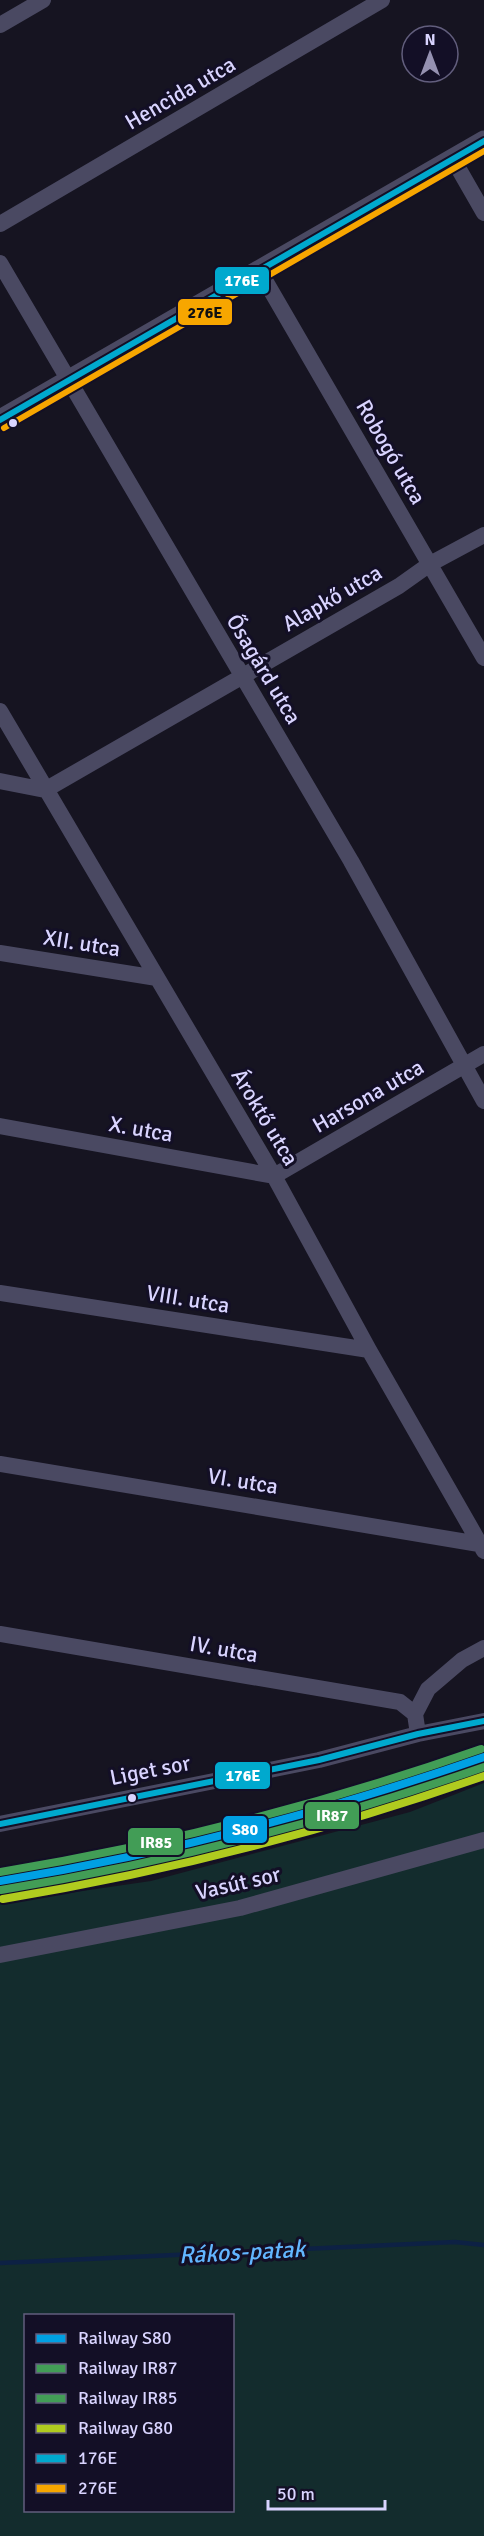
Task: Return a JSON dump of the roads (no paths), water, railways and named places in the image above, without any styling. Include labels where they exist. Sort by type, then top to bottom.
[{"type":"street","points":[[0,25],[43,0]]},
{"type":"street","name":"Hencida utca","points":[[0,224],[382,0]]},
{"type":"street","points":[[0,420],[484,141]]},
{"type":"street","points":[[453,159],[484,213]]},
{"type":"street","name":"Ősagárd utca","points":[[0,263],[351,861],[484,1101]]},
{"type":"street","name":"Robogó utca","points":[[259,270],[484,658]]},
{"type":"street","name":"Alapkő utca","points":[[45,789],[399,586],[430,564],[484,535]]},
{"type":"street","name":"Ároktő utca","points":[[0,711],[274,1176],[369,1350],[482,1547]]},
{"type":"street","points":[[0,781],[45,789]]},
{"type":"street","name":"XII. utca","points":[[0,953],[156,978]]},
{"type":"street","name":"Harsona utca","points":[[274,1176],[484,1054]]},
{"type":"street","name":"X. utca","points":[[0,1126],[274,1176]]},
{"type":"street","name":"VIII. utca","points":[[0,1293],[369,1350]]},
{"type":"street","name":"VI. utca","points":[[0,1464],[482,1547]]},
{"type":"street","name":"IV. utca","points":[[0,1634],[400,1702],[415,1714]]},
{"type":"street","points":[[418,1734],[415,1714],[428,1689],[462,1660],[484,1648]]},
{"type":"street","name":"Liget sor","points":[[0,1824],[319,1760],[418,1734],[484,1721]]},
{"type":"street","name":"Vasút sor","points":[[0,1955],[240,1908],[484,1840]]},
{"type":"waterway","name":"Rákos-patak","points":[[0,2263],[455,2242],[484,2245]]},
{"type":"rail line","name":"IR85","points":[[0,1872],[122,1849],[243,1821],[363,1788],[481,1749]]},
{"type":"rail line","name":"S80","points":[[0,1881],[123,1858],[245,1830],[365,1796],[484,1757]]},
{"type":"rail line","name":"IR87","points":[[1,1890],[124,1867],[245,1839],[365,1806],[484,1767]]},
{"type":"rail line","name":"G80","points":[[3,1899],[125,1876],[246,1848],[366,1815],[484,1776]]}]
